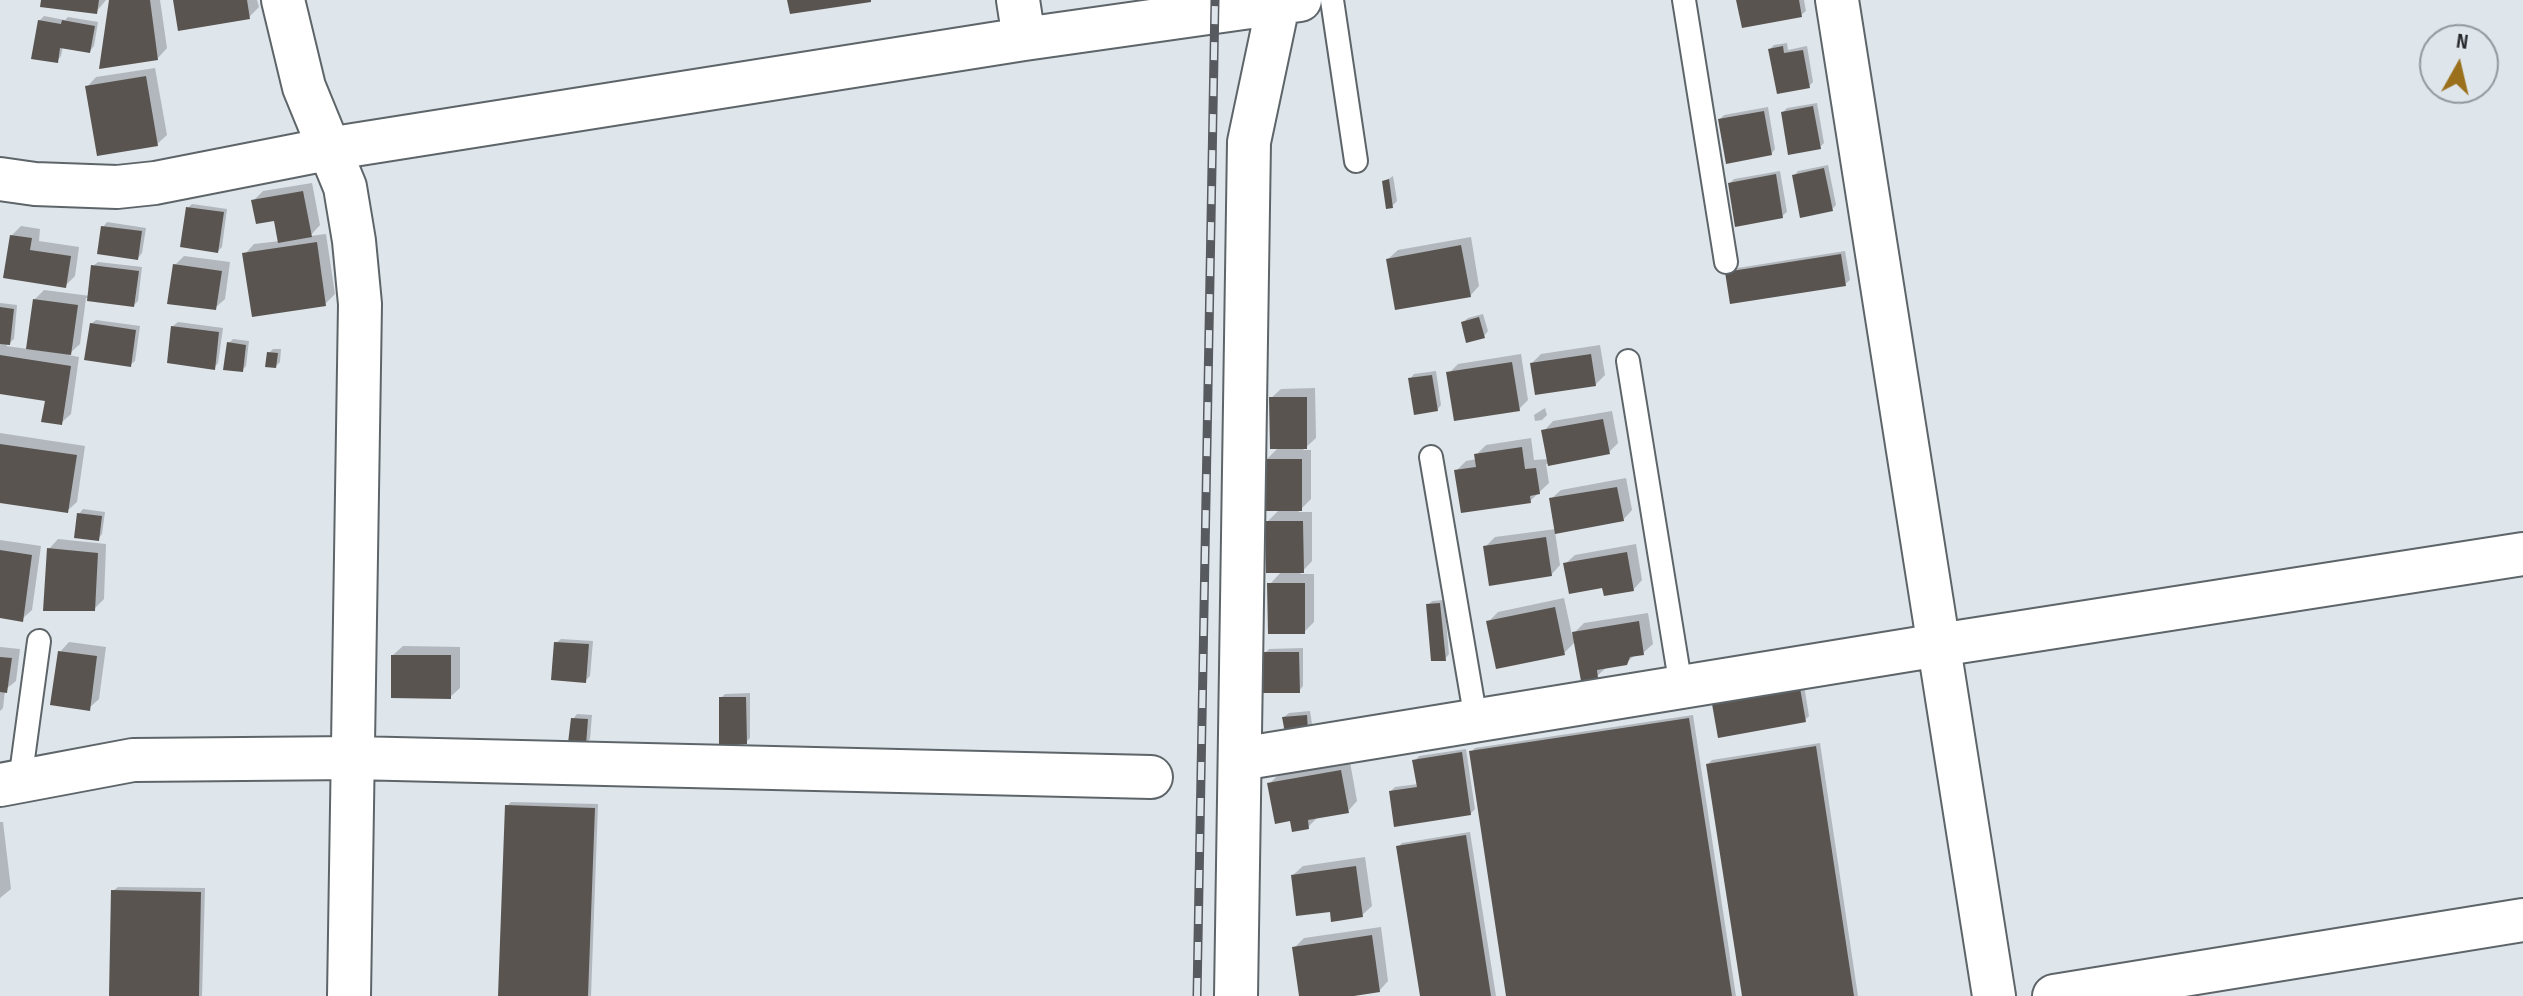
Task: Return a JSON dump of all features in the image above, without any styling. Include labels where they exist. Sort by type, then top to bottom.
[{"type":"street","points":[[283,0],[304,87],[345,187],[360,304],[349,996]]},
{"type":"street","points":[[1837,0],[1994,996]]},
{"type":"street","points":[[0,179],[35,184],[117,187],[155,183],[1021,20],[1285,1],[1249,142],[1236,996]]},
{"type":"street","points":[[1240,759],[2523,554]]},
{"type":"street","points":[[10,783],[133,760],[353,758],[1151,777]]},
{"type":"street","points":[[2054,996],[2523,920]]},
{"type":"lane","points":[[1332,0],[1356,161]]},
{"type":"lane","points":[[1684,0],[1726,262]]},
{"type":"lane","points":[[1628,361],[1681,687]]},
{"type":"lane","points":[[1431,457],[1476,720]]},
{"type":"lane","points":[[10,783],[39,641]]},
{"type":"building","points":[[41,0],[99,0],[97,14],[40,7]]},
{"type":"building","points":[[109,0],[150,0],[158,60],[99,69]]},
{"type":"building","points":[[173,0],[247,0],[250,19],[178,31]]},
{"type":"building","points":[[787,0],[871,0],[871,2],[790,14]]},
{"type":"building","points":[[1736,0],[1799,0],[1802,17],[1742,28]]},
{"type":"building","points":[[38,20],[61,24],[62,20],[95,26],[90,53],[60,48],[58,63],[31,59]]},
{"type":"building","points":[[1783,46],[1784,53],[1803,50],[1810,88],[1777,94],[1768,49]]},
{"type":"building","points":[[146,76],[158,146],[97,156],[85,86]]},
{"type":"building","points":[[1813,106],[1821,149],[1788,155],[1781,112]]},
{"type":"building","points":[[1764,111],[1772,155],[1726,164],[1718,119]]},
{"type":"building","points":[[1824,168],[1833,211],[1800,218],[1792,175]]},
{"type":"building","points":[[1776,174],[1783,218],[1735,227],[1728,183]]},
{"type":"building","points":[[1389,179],[1393,208],[1386,209],[1382,181]]},
{"type":"building","points":[[303,191],[312,237],[278,243],[274,221],[256,224],[251,200]]},
{"type":"building","points":[[186,207],[224,212],[218,253],[180,247]]},
{"type":"building","points":[[101,226],[142,231],[138,260],[97,254]]},
{"type":"building","points":[[10,235],[32,238],[30,250],[71,256],[66,288],[3,278]]},
{"type":"building","points":[[317,242],[326,306],[252,317],[242,253]]},
{"type":"building","points":[[1461,245],[1471,297],[1395,310],[1386,259]]},
{"type":"building","points":[[1841,254],[1846,286],[1730,304],[1725,272]]},
{"type":"building","points":[[173,264],[222,271],[216,310],[167,304]]},
{"type":"building","points":[[91,265],[139,271],[134,307],[87,301]]},
{"type":"building","points":[[33,299],[78,305],[71,355],[26,349]]},
{"type":"building","points":[[0,307],[14,309],[10,345],[0,344]]},
{"type":"building","points":[[1479,317],[1485,338],[1466,343],[1461,322]]},
{"type":"building","points":[[90,323],[136,330],[131,367],[84,360]]},
{"type":"building","points":[[171,326],[219,332],[215,370],[167,363]]},
{"type":"building","points":[[227,342],[246,345],[243,372],[223,370]]},
{"type":"building","points":[[267,352],[278,353],[276,368],[265,367]]},
{"type":"building","points":[[1591,354],[1596,386],[1535,395],[1530,363]]},
{"type":"building","points":[[0,355],[71,366],[62,425],[41,422],[45,401],[0,394]]},
{"type":"building","points":[[1512,362],[1520,411],[1454,421],[1446,372]]},
{"type":"building","points":[[1432,375],[1438,411],[1414,415],[1408,378]]},
{"type":"building","points":[[1269,397],[1307,397],[1307,449],[1270,449]]},
{"type":"building","points":[[1603,419],[1610,454],[1548,466],[1541,430]]},
{"type":"building","points":[[0,444],[77,455],[68,513],[0,503]]},
{"type":"building","points":[[1522,447],[1525,469],[1536,468],[1540,494],[1530,496],[1531,503],[1461,513],[1454,470],[1476,467],[1474,454]]},
{"type":"building","points":[[1264,459],[1302,459],[1302,511],[1264,511]]},
{"type":"building","points":[[1617,487],[1624,521],[1555,534],[1549,498]]},
{"type":"building","points":[[77,513],[102,516],[99,541],[74,538]]},
{"type":"building","points":[[1265,521],[1303,521],[1304,573],[1266,573]]},
{"type":"building","points":[[1546,537],[1552,576],[1489,586],[1483,546]]},
{"type":"building","points":[[47,548],[98,553],[95,611],[43,611]]},
{"type":"building","points":[[0,550],[32,555],[23,622],[0,618]]},
{"type":"building","points":[[1627,552],[1634,591],[1604,596],[1602,588],[1569,594],[1563,563]]},
{"type":"building","points":[[1267,583],[1305,583],[1305,634],[1268,634]]},
{"type":"building","points":[[1440,603],[1446,661],[1431,661],[1426,604]]},
{"type":"building","points":[[1555,607],[1565,655],[1496,669],[1486,621]]},
{"type":"building","points":[[1639,621],[1644,655],[1630,657],[1627,665],[1597,670],[1598,678],[1581,681],[1572,632]]},
{"type":"building","points":[[554,642],[589,644],[586,683],[551,680]]},
{"type":"building","points":[[58,651],[97,656],[90,711],[50,705]]},
{"type":"building","points":[[1263,652],[1299,652],[1300,693],[1263,693]]},
{"type":"building","points":[[391,655],[451,655],[451,699],[391,698]]},
{"type":"building","points":[[0,657],[12,658],[7,693],[0,692]]},
{"type":"building","points":[[1800,688],[1806,722],[1718,738],[1712,704]]},
{"type":"building","points":[[719,697],[746,697],[747,744],[719,746]]},
{"type":"building","points":[[1307,715],[1308,731],[1285,733],[1282,717]]},
{"type":"building","points":[[571,718],[588,719],[586,745],[568,743]]},
{"type":"building","points":[[1689,718],[1732,996],[1506,996],[1469,751]]},
{"type":"building","points":[[1816,746],[1854,996],[1742,996],[1706,764]]},
{"type":"building","points":[[1462,752],[1471,815],[1394,827],[1389,791],[1417,787],[1412,760]]},
{"type":"building","points":[[1341,770],[1349,813],[1308,820],[1309,829],[1292,832],[1290,821],[1275,824],[1267,783]]},
{"type":"building","points":[[505,805],[595,808],[588,996],[498,996]]},
{"type":"building","points":[[1466,835],[1491,996],[1420,996],[1396,846]]},
{"type":"building","points":[[1356,866],[1363,917],[1331,922],[1330,912],[1296,916],[1291,875]]},
{"type":"building","points":[[111,890],[201,892],[199,996],[109,996]]},
{"type":"building","points":[[1372,935],[1380,992],[1354,996],[1299,996],[1292,947]]},
{"type":"railway","points":[[1197,996],[1215,0]]}]
